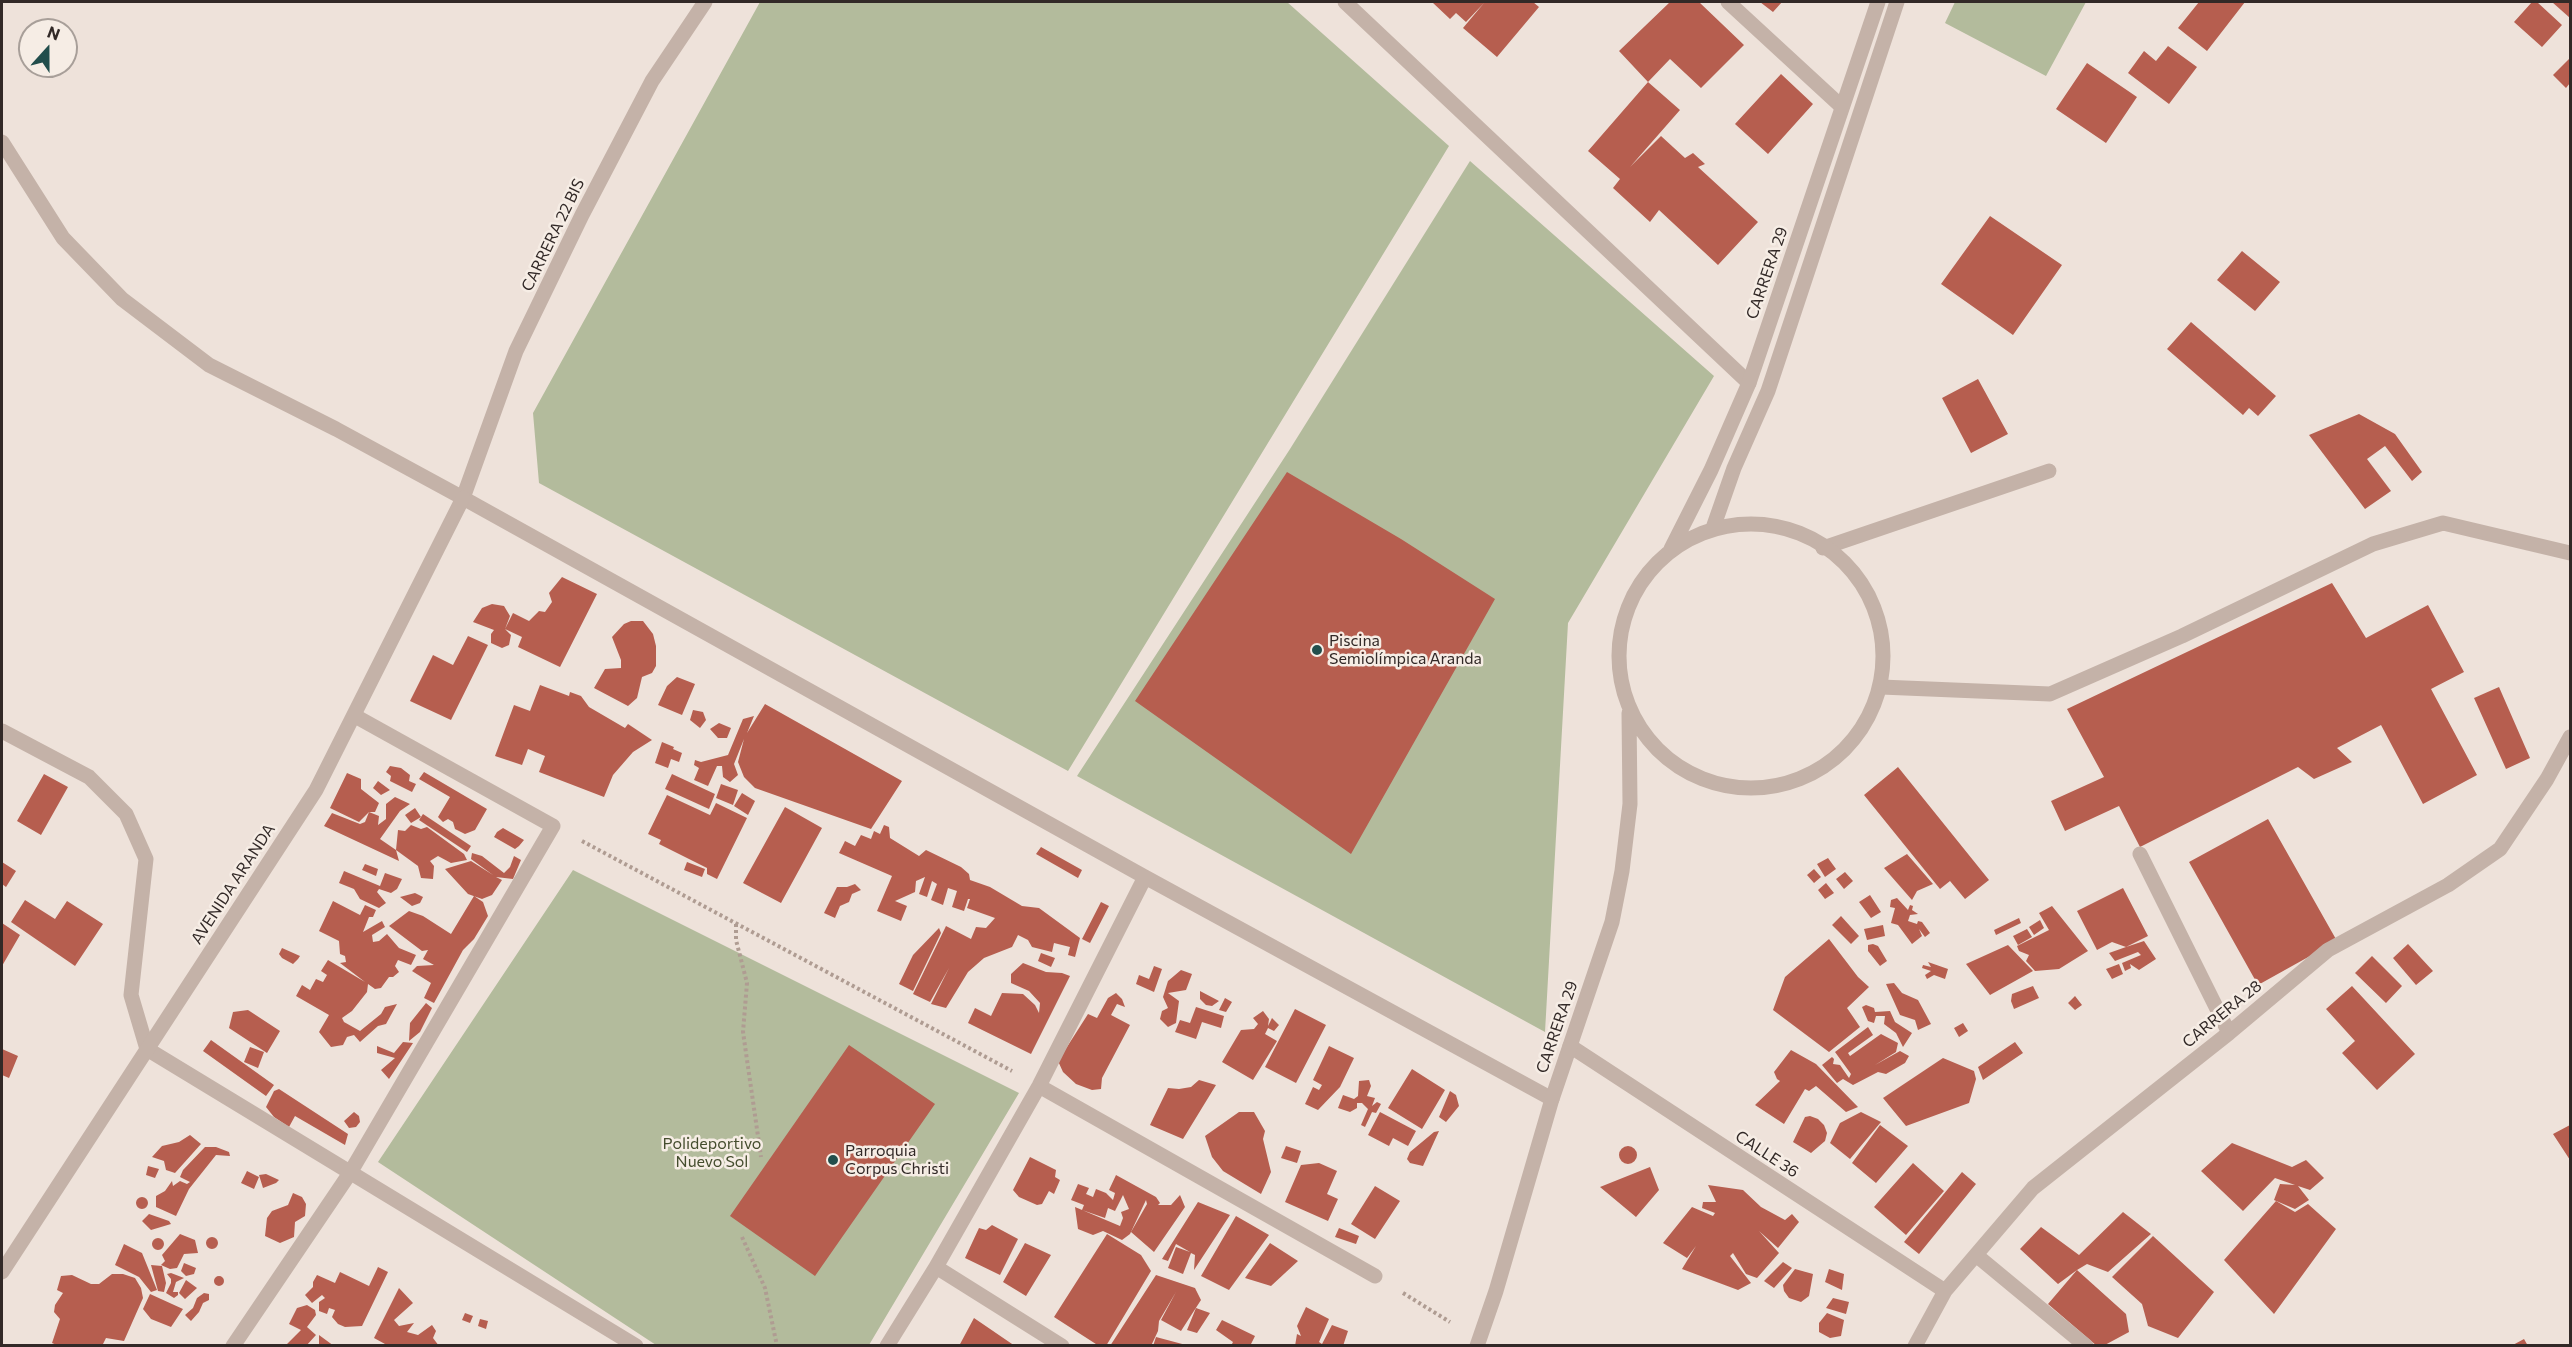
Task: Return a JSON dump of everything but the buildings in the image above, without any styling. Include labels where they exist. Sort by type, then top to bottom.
[{"type":"street","name":"CARRERA 22 BIS","points":[[463,498],[516,351],[582,215],[652,81],[705,2]]},
{"type":"street","points":[[1345,2],[1749,383]]},
{"type":"street","points":[[1728,2],[1842,107]]},
{"type":"street","name":"CARRERA 29","points":[[1671,549],[1712,470],[1749,383],[1878,2]]},
{"type":"street","points":[[1713,528],[1734,468],[1768,391],[1897,2]]},
{"type":"street","points":[[2,142],[63,238],[130,306],[209,365],[336,429],[463,498],[1145,877],[1552,1099]]},
{"type":"street","points":[[1824,548],[2049,471]]},
{"type":"street","name":"AVENIDA ARANDA","points":[[2,1272],[316,790],[463,498]]},
{"type":"street","points":[[1881,687],[2050,694],[2182,636],[2373,544],[2443,523],[2571,554]]},
{"type":"street","points":[[1759,524],[1804,534],[1824,548],[1842,560],[1870,597],[1884,641],[1881,687],[1863,730],[1830,764],[1787,785],[1740,789],[1695,777],[1656,751],[1629,713],[1618,669],[1621,623],[1639,582],[1671,549],[1713,528],[1759,524]]},
{"type":"street","name":"CARRERA 29","points":[[1478,1342],[1496,1292],[1552,1099],[1612,922],[1630,804],[1629,713]]},
{"type":"street","points":[[233,1346],[350,1173],[553,826],[355,716]]},
{"type":"street","points":[[2,731],[89,777],[126,814],[146,859],[131,995],[147,1048],[636,1346]]},
{"type":"street","name":"CARRERA 28","points":[[1915,1346],[1945,1291],[2033,1188],[2229,1033],[2328,950],[2448,885],[2500,849],[2547,779],[2571,737]]},
{"type":"street","points":[[2140,854],[2229,1033]]},
{"type":"street","points":[[886,1346],[936,1267],[1039,1086],[1145,877]]},
{"type":"street","name":"CALLE 36","points":[[1570,1046],[1945,1291]]},
{"type":"street","points":[[1039,1086],[1375,1276]]},
{"type":"street","points":[[1976,1255],[2086,1346]]},
{"type":"street","points":[[936,1267],[1062,1346]]},
{"type":"path","points":[[553,826],[1039,1086]]},
{"type":"path","points":[[736,924],[736,939],[747,983],[743,1032],[761,1157]]},
{"type":"path","points":[[742,1237],[765,1288],[777,1346]]},
{"type":"path","points":[[1375,1276],[1478,1342]]},
{"type":"green space","points":[[760,2],[1287,2],[1449,146],[1068,771],[539,483],[533,413]]},
{"type":"green space","points":[[1955,2],[2086,2],[2046,76],[1945,23]]},
{"type":"green space","points":[[1470,161],[1714,376],[1568,623],[1545,1032],[1077,776],[1290,449]]},
{"type":"green space","name":"Polideportivo Nuevo Sol","points":[[573,870],[1019,1093],[869,1345],[656,1345],[378,1162]]},
{"type":"place","name":"Piscina Semiolímpica Aranda","points":[[1317,650]]},
{"type":"place","name":"Parroquia Corpus Christi","points":[[833,1160]]}]
